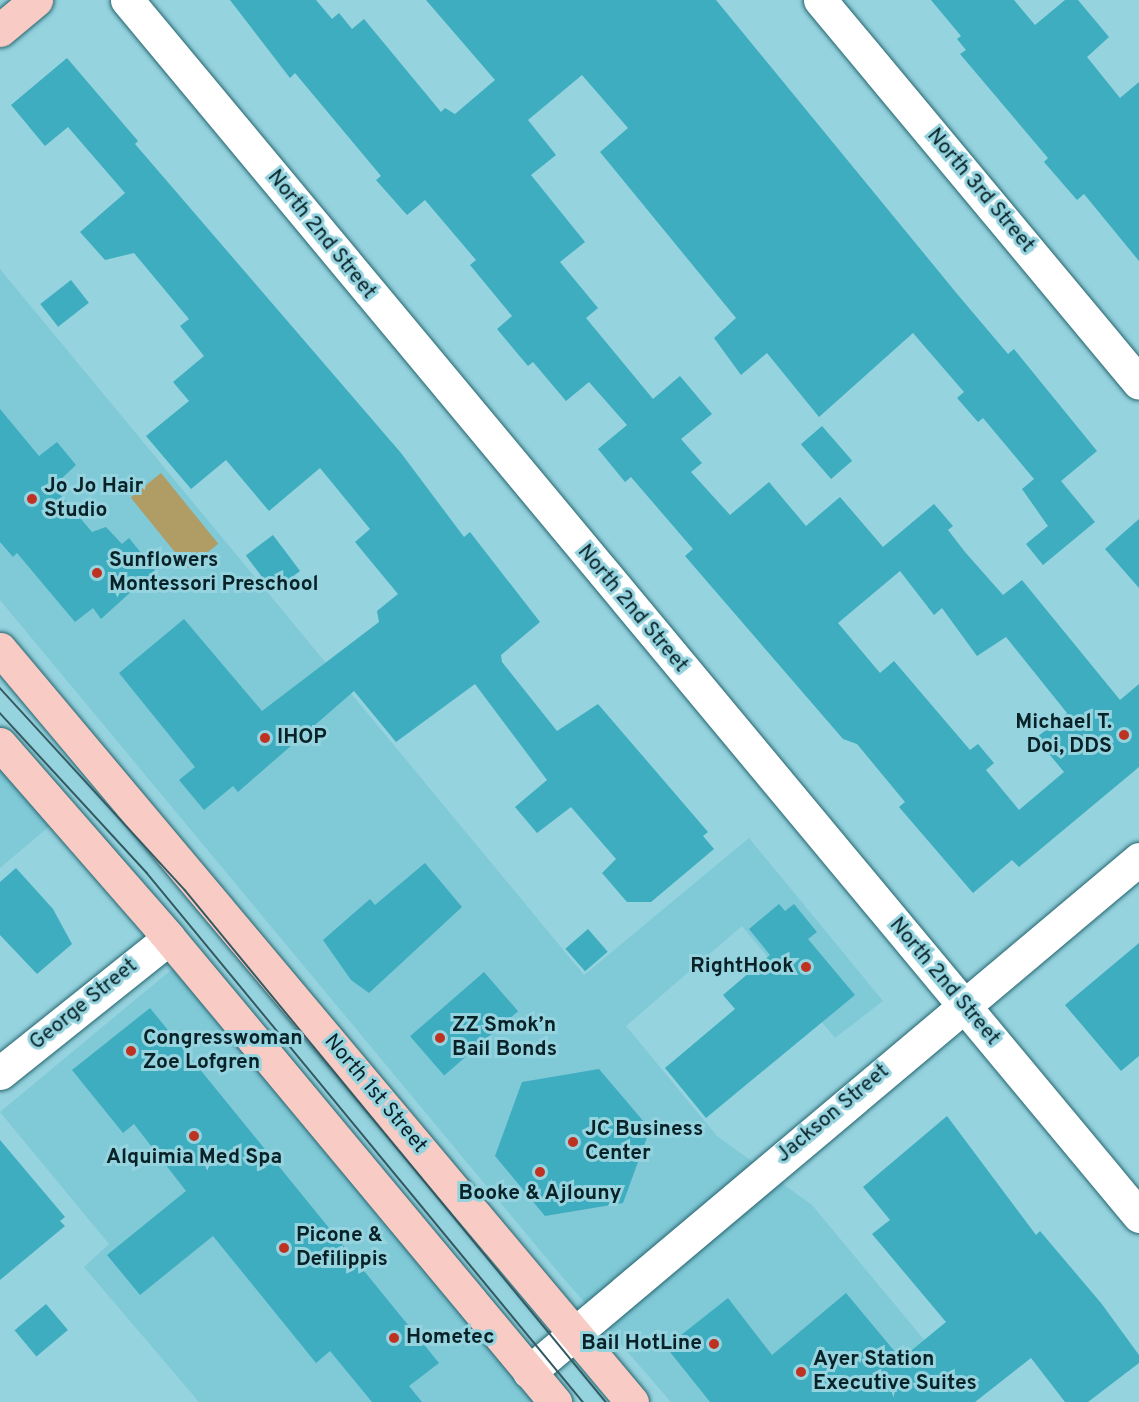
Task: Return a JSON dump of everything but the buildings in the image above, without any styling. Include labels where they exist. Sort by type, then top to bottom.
[{"type":"main road","points":[[0,30],[36,0]]},
{"type":"main road","name":"North 1st Street","points":[[0,649],[632,1402]]},
{"type":"main road","points":[[0,744],[169,938],[555,1402]]},
{"type":"street","name":"North 2nd Street","points":[[128,0],[1139,1216]]},
{"type":"street","name":"North 3rd Street","points":[[820,0],[1139,383]]},
{"type":"street","name":"Jackson Street","points":[[529,1372],[1139,859]]},
{"type":"street","name":"George Street","points":[[0,1073],[169,938]]},
{"type":"shaded area","points":[[0,269],[584,975],[749,838],[883,1001],[835,1038],[742,926],[626,1026],[717,1136],[812,1205],[976,1402],[671,1402],[553,1266],[0,600]]},
{"type":"shaded area","points":[[161,473],[218,544],[188,568],[131,498]]},
{"type":"shaded area","points":[[0,767],[52,824],[0,868]]},
{"type":"shaded area","points":[[177,965],[538,1402],[199,1402],[84,1267],[109,1244],[0,1112]]},
{"type":"tram line","points":[[0,688],[185,890],[606,1402]]},
{"type":"tram line","points":[[0,713],[147,873],[583,1402]]},
{"type":"place","name":"Jo Jo Hair Studio","points":[[32,499]]},
{"type":"place","name":"Sunflowers Montessori Preschool","points":[[97,573]]},
{"type":"place","name":"Michael T. Doi, DDS","points":[[1124,735]]},
{"type":"place","name":"IHOP","points":[[265,738]]},
{"type":"place","name":"RightHook","points":[[806,967]]},
{"type":"place","name":"ZZ Smok’n Bail Bonds","points":[[440,1038]]},
{"type":"place","name":"Congresswoman Zoe Lofgren","points":[[131,1051]]},
{"type":"place","name":"Alquimia Med Spa","points":[[194,1136]]},
{"type":"place","name":"JC Business Center","points":[[573,1142]]},
{"type":"place","name":"Booke & Ajlouny","points":[[540,1172]]},
{"type":"place","name":"Picone & Defilippis","points":[[284,1248]]},
{"type":"place","name":"Hometec","points":[[394,1338]]},
{"type":"place","name":"Bail HotLine","points":[[714,1344]]},
{"type":"place","name":"Ayer Station Executive Suites","points":[[801,1372]]}]
